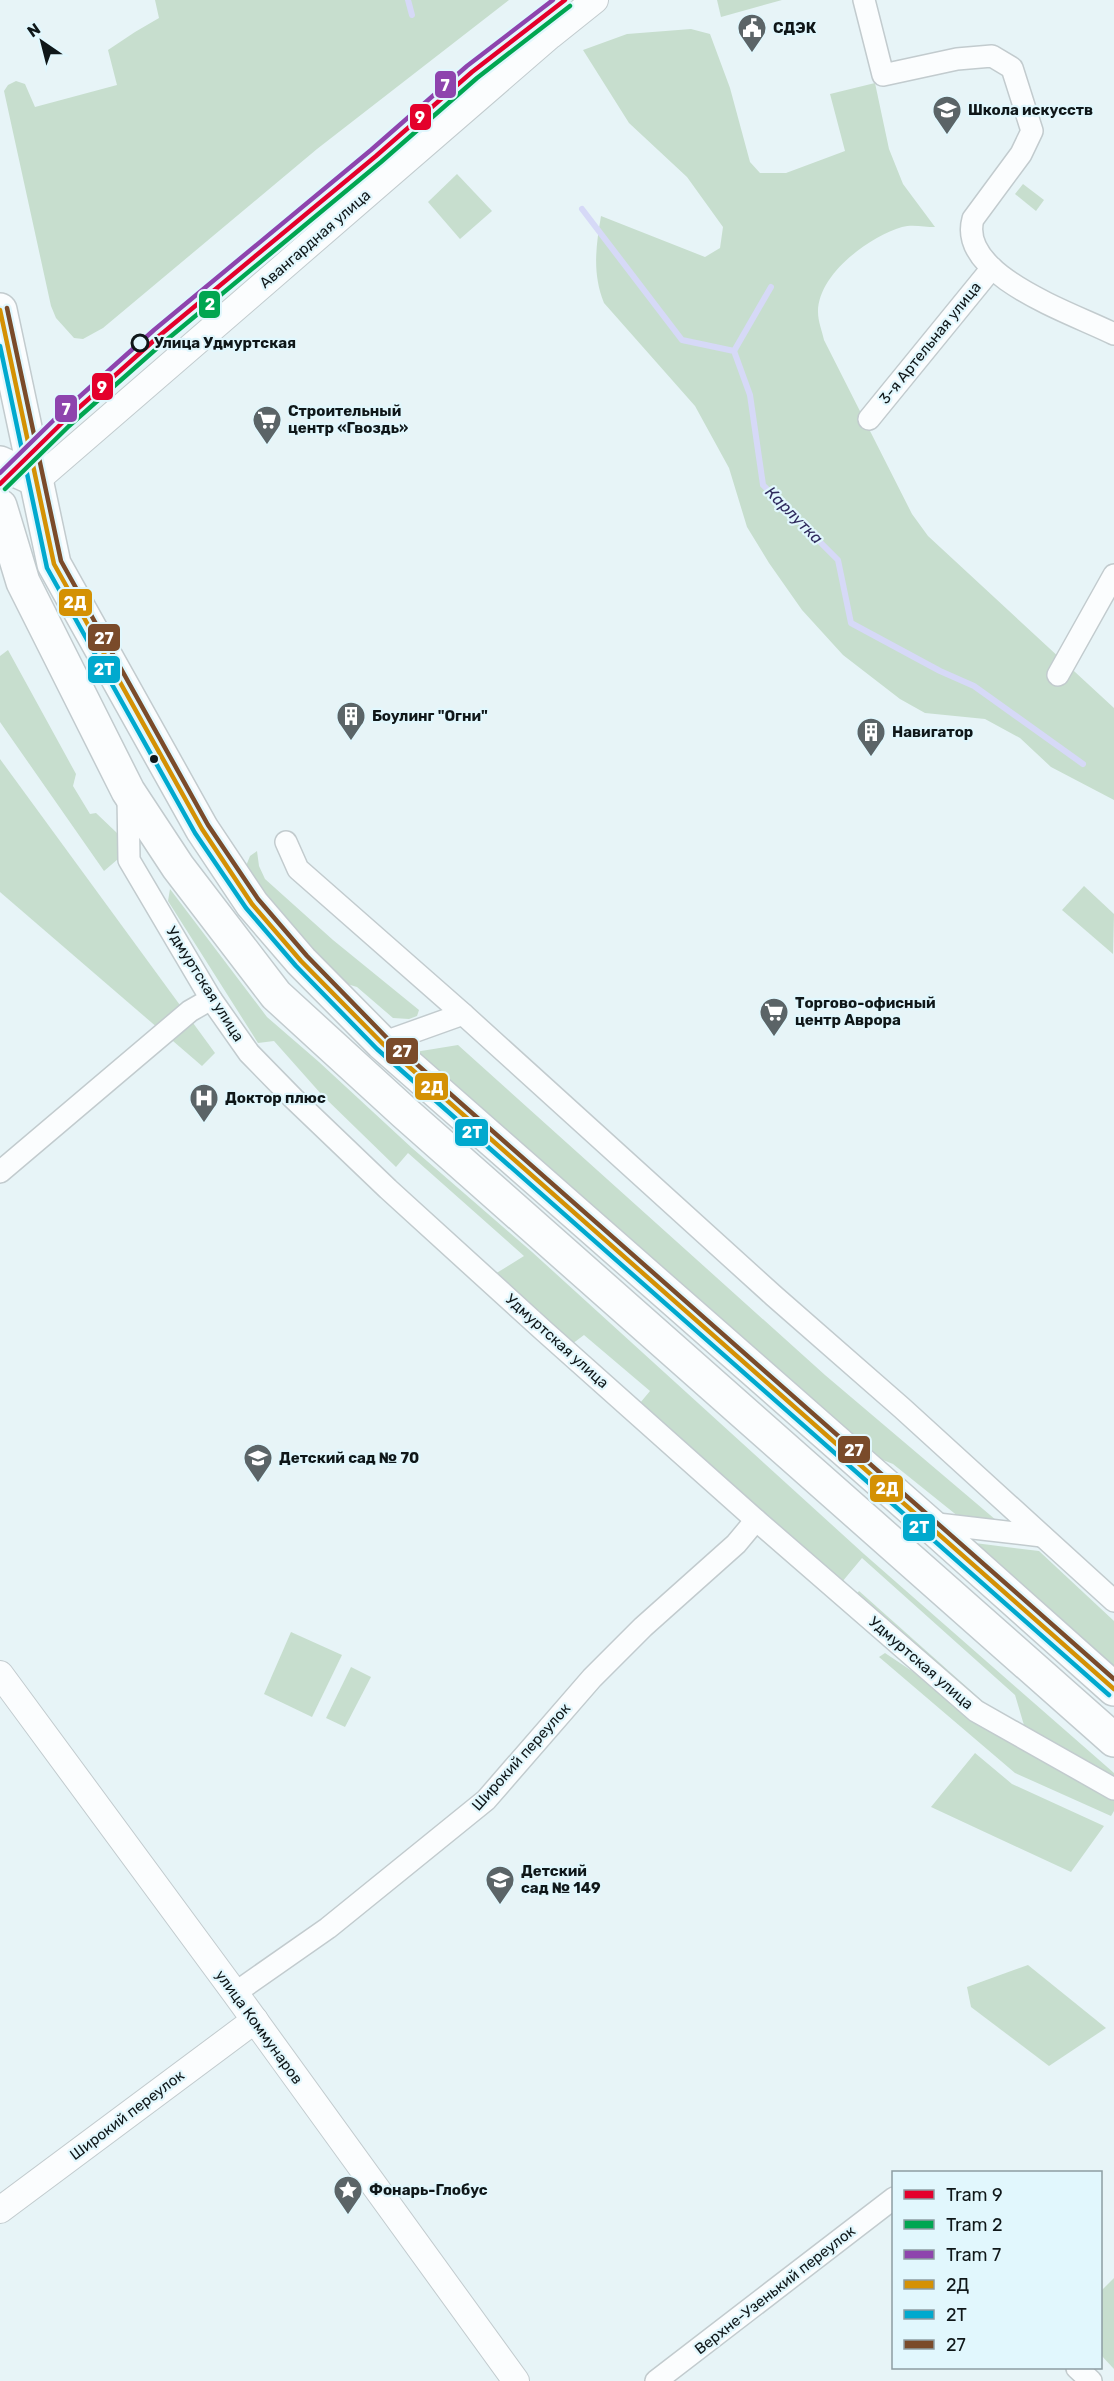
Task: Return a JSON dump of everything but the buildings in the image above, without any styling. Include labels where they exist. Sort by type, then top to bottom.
[{"type":"main road","points":[[0,310],[54,564],[202,829],[252,904],[301,961],[382,1043],[1114,1689]]},
{"type":"main road","points":[[0,462],[37,480]]},
{"type":"main road","points":[[1,513],[37,480]]},
{"type":"main road","name":"Удмуртская улица","points":[[1,513],[23,582],[128,791],[178,867],[276,995],[414,1121],[1114,1740]]},
{"type":"main road","points":[[86,706],[122,687]]},
{"type":"street","name":"Авангардная улица","points":[[37,480],[497,81],[595,0]]},
{"type":"street","points":[[864,0],[883,75],[957,59],[992,56],[1012,68],[1032,131],[1021,154],[973,219],[970,231],[972,243],[992,268],[1025,294],[1114,334]]},
{"type":"street","name":"3-я Артельная улица","points":[[869,419],[992,268]]},
{"type":"street","points":[[1058,675],[1114,575]]},
{"type":"street","name":"Удмуртская улица","points":[[128,791],[129,860],[211,999],[249,1053],[302,1107],[388,1189],[756,1520],[976,1711],[1114,1789]]},
{"type":"street","points":[[286,842],[298,869],[463,1014],[1114,1601]]},
{"type":"street","points":[[0,1172],[190,1011],[211,999]]},
{"type":"street","points":[[382,1043],[463,1014]]},
{"type":"street","name":"Широкий переулок","points":[[236,1993],[328,1928],[486,1800],[592,1677],[643,1627],[736,1544],[756,1520]]},
{"type":"street","points":[[928,1523],[1042,1536]]},
{"type":"street","name":"улица Коммунаров","points":[[0,1674],[236,1993],[516,2381]]},
{"type":"street","name":"Широкий переулок","points":[[0,2210],[255,2020]]},
{"type":"street","name":"Верхне-Узенький переулок","points":[[656,2381],[892,2200]]},
{"type":"street","points":[[1079,2369],[1091,2381]]},
{"type":"green space","points":[[155,0],[509,0],[317,149],[103,328],[83,339],[74,338],[56,318],[51,306],[4,91],[8,85],[16,81],[25,84],[35,107],[117,85],[108,50],[159,18]]},
{"type":"green space","points":[[717,0],[782,0],[721,17]]},
{"type":"green space","points":[[691,29],[710,34],[730,88],[750,162],[760,173],[786,173],[845,151],[830,94],[875,83],[889,149],[903,184],[935,227],[902,227],[889,232],[861,248],[836,271],[826,284],[820,298],[818,315],[824,340],[912,514],[928,536],[1114,708],[1114,800],[1051,767],[1020,738],[985,719],[925,713],[900,699],[843,655],[802,610],[747,527],[729,468],[695,406],[604,303],[596,270],[601,216],[705,257],[720,248],[723,227],[687,177],[629,123],[583,50],[627,34]]},
{"type":"green space","points":[[457,174],[492,211],[460,239],[428,202]]},
{"type":"green space","points":[[1023,184],[1044,200],[1036,211],[1015,194]]},
{"type":"green space","points":[[8,650],[76,774],[73,786],[90,814],[96,813],[117,833],[118,859],[104,871],[0,722],[0,656]]},
{"type":"green space","points":[[0,759],[215,1053],[202,1066],[0,892]]},
{"type":"green space","points":[[257,851],[259,866],[265,879],[333,940],[419,1010],[417,1016],[409,1019],[393,1018],[357,987],[334,980],[279,918],[246,866],[250,856]]},
{"type":"green space","points":[[1084,886],[1114,914],[1113,954],[1062,910]]},
{"type":"green space","points":[[170,889],[267,1017],[412,1148],[532,1252],[864,1554],[1114,1773],[1114,1779],[1026,1732],[1015,1695],[862,1558],[842,1582],[640,1403],[650,1391],[584,1335],[572,1344],[495,1274],[524,1256],[408,1153],[396,1167],[322,1095],[274,1041],[258,1043],[168,901]]},
{"type":"green space","points":[[458,1045],[825,1375],[1003,1526],[959,1517],[893,1464],[868,1454],[415,1052]]},
{"type":"green space","points":[[967,1542],[1039,1551],[1114,1621],[1114,1668]]},
{"type":"green space","points":[[859,1591],[996,1713],[993,1715],[855,1596]]},
{"type":"green space","points":[[291,1632],[342,1655],[312,1717],[264,1694]]},
{"type":"green space","points":[[885,1653],[1029,1749],[1114,1801],[1114,1811],[1111,1816],[1015,1773],[879,1657]]},
{"type":"green space","points":[[351,1667],[371,1677],[345,1727],[326,1718]]},
{"type":"green space","points":[[975,1753],[1012,1784],[1104,1826],[1071,1872],[931,1807]]},
{"type":"green space","points":[[1028,1965],[1106,2028],[1049,2066],[971,2007],[967,1987]]},
{"type":"green space","points":[[1114,2278],[1114,2369],[1102,2356],[1102,2290]]},
{"type":"waterway","name":"Карлутка","points":[[408,0],[412,15]]},
{"type":"waterway","name":"Карлутка","points":[[582,209],[682,340],[734,351],[750,395],[763,485],[838,560],[851,623],[940,671],[974,686],[1083,764]]},
{"type":"waterway","points":[[734,351],[771,287]]},
{"type":"tram line","name":"7","points":[[0,473],[59,415],[154,330],[371,150],[467,66],[553,0]]},
{"type":"tram line","name":"9","points":[[0,484],[64,421],[159,336],[376,156],[472,72],[565,0]]},
{"type":"tram line","name":"2","points":[[5,489],[69,426],[164,342],[381,162],[477,78],[570,6]]},
{"type":"transit line","name":"27","points":[[7,308],[61,561],[208,825],[258,899],[307,956],[387,1038],[1114,1679]]},
{"type":"transit line","name":"2Д","points":[[0,310],[54,564],[202,829],[252,904],[301,961],[382,1043],[1114,1689]]},
{"type":"transit line","name":"2Т","points":[[0,346],[47,568],[195,833],[246,908],[296,966],[377,1049],[1109,1695]]},
{"type":"place","name":"СДЭК","points":[[752,54]]},
{"type":"place","name":"Школа искусств","points":[[947,136]]},
{"type":"place","name":"Улица Удмуртская","points":[[140,343]]},
{"type":"place","name":"Строительный центр «Гвоздь»","points":[[267,446]]},
{"type":"place","name":"Боулинг \"Огни\"","points":[[351,742]]},
{"type":"place","name":"Навигатор","points":[[871,758]]},
{"type":"place","name":"Торгово-офисный центр Аврора","points":[[774,1038]]},
{"type":"place","name":"Доктор плюс","points":[[204,1124]]},
{"type":"place","name":"Детский сад № 70","points":[[258,1484]]},
{"type":"place","name":"Детский сад № 149","points":[[500,1906]]},
{"type":"place","name":"Фонарь-Глобус","points":[[348,2216]]}]
